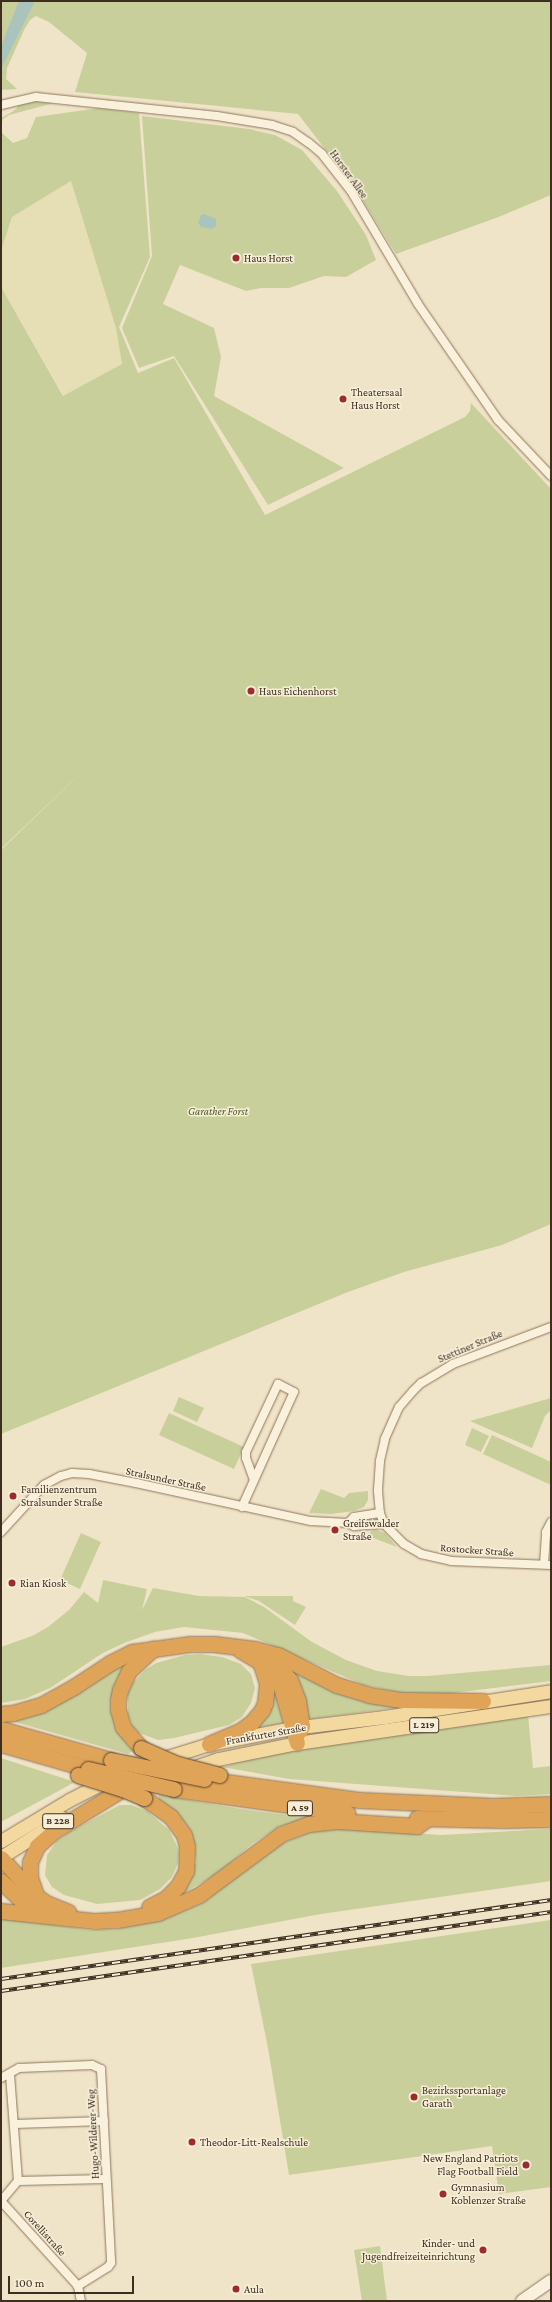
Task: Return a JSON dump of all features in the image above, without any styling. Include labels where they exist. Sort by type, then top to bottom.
[{"type":"highway","points":[[1,1714],[13,1713],[41,1705],[75,1686],[110,1663],[132,1652],[190,1644],[214,1644],[234,1647],[258,1655],[275,1663],[290,1680],[298,1701],[297,1743]]},
{"type":"highway","points":[[153,1649],[129,1671],[120,1690],[118,1710],[123,1728],[141,1748],[174,1763],[220,1775],[242,1778],[250,1786]]},
{"type":"highway","points":[[258,1655],[278,1655],[337,1685],[369,1695],[402,1700],[483,1701]]},
{"type":"highway","points":[[209,1744],[240,1731],[252,1722],[262,1710],[265,1703],[266,1683],[258,1655]]},
{"type":"highway","name":"A 59","points":[[1,1729],[111,1760],[204,1779],[308,1794],[399,1803],[493,1806],[551,1804]]},
{"type":"highway","points":[[1,1744],[18,1750],[29,1760],[83,1772],[144,1798],[171,1817],[184,1835],[187,1846],[186,1870],[178,1886],[166,1898],[154,1906],[130,1911],[94,1914],[68,1912],[46,1903],[36,1896],[1,1857]]},
{"type":"highway","name":"A 59","points":[[83,1772],[174,1789],[300,1808],[427,1819],[551,1819]]},
{"type":"highway","points":[[36,1896],[30,1878],[30,1862],[37,1846],[54,1831],[118,1792]]},
{"type":"highway","points":[[1,1911],[44,1914],[95,1921],[117,1920],[158,1913],[199,1895],[281,1834],[309,1824],[337,1821],[417,1826],[427,1819]]},
{"type":"highway","points":[[1,1881],[21,1900],[44,1914]]},
{"type":"main road","name":"Frankfurter Straße","points":[[1,1841],[69,1800],[137,1767],[209,1744],[297,1727],[384,1717],[551,1691]]},
{"type":"main road","name":"Frankfurter Straße","points":[[1,1857],[50,1825],[87,1805],[118,1792],[218,1759],[297,1743],[551,1706]]},
{"type":"main road","points":[[522,2301],[551,2280]]},
{"type":"street","name":"Horster Allee","points":[[1,105],[36,97],[217,116],[272,126],[293,132],[322,154],[351,191],[418,304],[498,420],[551,476]]},
{"type":"street","name":"Stettiner Straße","points":[[380,1513],[378,1491],[380,1461],[389,1428],[407,1397],[421,1383],[453,1364],[551,1327]]},
{"type":"street","points":[[242,1507],[294,1392],[278,1384],[246,1452],[246,1458],[254,1480]]},
{"type":"street","name":"Stralsunder Straße","points":[[1,1532],[44,1485],[61,1476],[72,1473],[89,1474],[311,1521],[348,1523],[354,1526],[384,1524]]},
{"type":"street","name":"Stralsunder Straße","points":[[348,1523],[354,1517],[380,1513]]},
{"type":"street","name":"Rostocker Straße","points":[[380,1513],[384,1524],[407,1547],[427,1556],[451,1560],[547,1564],[546,1532],[551,1522]]},
{"type":"street","name":"Hugo-Wilderer-Weg","points":[[1,2078],[20,2068],[96,2065],[101,2070],[110,2263],[108,2268],[78,2286]]},
{"type":"street","points":[[1,2201],[18,2181],[15,2124],[10,2074]]},
{"type":"street","points":[[15,2124],[104,2121]]},
{"type":"street","points":[[18,2181],[106,2180]]},
{"type":"street","name":"Corellistraße","points":[[1,2201],[78,2286]]},
{"type":"street","points":[[78,2286],[81,2301]]},
{"type":"shaded area","points":[[71,181],[116,328],[122,364],[64,396],[1,287],[1,251],[12,217]]},
{"type":"green space","points":[[1,1],[551,1],[551,195],[496,218],[396,254],[356,189],[298,114],[75,92],[87,53],[49,22],[36,16],[30,20],[24,30],[7,68],[6,79],[17,89],[1,90]]},
{"type":"green space","points":[[33,100],[54,103],[9,115],[3,119],[1,125],[1,118],[17,108],[18,103]]},
{"type":"green space","name":"Garather Forst","points":[[99,108],[139,113],[150,257],[119,327],[138,373],[174,358],[265,515],[465,417],[470,411],[471,403],[551,489],[551,1224],[502,1245],[404,1272],[348,1292],[1,1434],[1,850],[91,763],[1,849],[1,287],[63,396],[122,364],[116,328],[71,181],[12,217],[1,251],[1,132],[13,143],[27,138],[36,117]]},
{"type":"green space","points":[[142,116],[249,129],[275,135],[302,150],[337,191],[366,235],[376,260],[346,277],[324,276],[289,288],[261,288],[246,291],[180,265],[163,304],[214,328],[221,357],[214,396],[344,468],[268,505],[174,356],[139,368],[122,328],[152,256]]},
{"type":"green space","points":[[179,1397],[204,1408],[197,1422],[173,1411]]},
{"type":"green space","points":[[551,1398],[551,1410],[545,1416],[532,1448],[470,1421]]},
{"type":"green space","points":[[169,1413],[244,1447],[234,1469],[159,1435]]},
{"type":"green space","points":[[472,1428],[489,1436],[481,1452],[465,1445]]},
{"type":"green space","points":[[492,1435],[551,1462],[551,1485],[483,1454]]},
{"type":"green space","points":[[321,1489],[344,1498],[349,1493],[368,1491],[368,1500],[364,1507],[354,1511],[331,1514],[309,1513]]},
{"type":"green space","points":[[376,1530],[385,1533],[397,1547],[368,1536],[371,1531]]},
{"type":"green space","points":[[81,1533],[101,1542],[80,1589],[60,1580]]},
{"type":"green space","points":[[103,1580],[147,1589],[142,1610],[153,1588],[199,1596],[245,1597],[264,1607],[312,1642],[346,1660],[377,1671],[409,1676],[427,1676],[551,1665],[551,1681],[445,1694],[401,1693],[364,1685],[243,1633],[184,1627],[155,1632],[124,1643],[103,1653],[50,1688],[25,1699],[1,1703],[1,1647],[32,1636],[48,1627],[69,1610],[84,1592],[98,1603]]},
{"type":"green space","points":[[244,1596],[293,1596],[293,1601],[306,1607],[295,1625],[259,1601]]},
{"type":"green space","points":[[200,1654],[222,1657],[241,1664],[251,1674],[255,1688],[251,1703],[242,1717],[229,1725],[174,1738],[158,1740],[139,1733],[132,1726],[128,1714],[128,1693],[132,1684],[145,1670],[156,1663],[185,1655]]},
{"type":"green space","points":[[132,1657],[117,1679],[136,1749],[128,1754],[1,1718]]},
{"type":"green space","points":[[279,1659],[336,1688],[423,1704],[305,1720]]},
{"type":"green space","points":[[274,1689],[283,1723],[242,1731],[269,1695]]},
{"type":"green space","points":[[528,1715],[533,1768],[551,1766],[551,1794],[517,1796],[289,1779],[222,1767],[291,1747]]},
{"type":"green space","points":[[1,1758],[75,1782],[1,1822]]},
{"type":"green space","points":[[159,1795],[241,1809],[311,1818],[280,1826],[252,1844],[220,1872],[166,1903],[186,1886],[196,1862],[194,1844],[188,1826],[177,1813],[158,1800]]},
{"type":"green space","points":[[120,1805],[131,1805],[147,1811],[169,1830],[179,1850],[178,1863],[172,1877],[160,1889],[140,1900],[97,1904],[64,1895],[52,1887],[45,1875],[47,1855],[57,1841],[71,1831]]},
{"type":"green space","points":[[341,1828],[441,1835],[551,1829],[551,1881],[321,1914],[193,1938],[1,1968],[1,1917],[90,1930],[118,1929],[157,1919],[184,1911],[203,1903],[256,1858],[285,1842],[314,1831]]},
{"type":"green space","name":"Bezirkssportanlage Garath","points":[[551,1920],[551,2187],[499,2194],[492,2146],[289,2175],[268,2048],[251,1964]]},
{"type":"green space","points":[[380,2246],[387,2301],[362,2301],[354,2250]]},
{"type":"water","points":[[19,1],[35,1],[1,69],[1,46]]},
{"type":"water","points":[[204,214],[216,219],[216,226],[212,229],[201,227],[198,223],[201,215]]},
{"type":"railway","points":[[1,1979],[551,1900]]},
{"type":"railway","points":[[1,1991],[551,1912]]},
{"type":"place","name":"Haus Horst","points":[[236,258]]},
{"type":"place","name":"Theatersaal Haus Horst","points":[[343,399]]},
{"type":"place","name":"Haus Eichenhorst","points":[[251,691]]},
{"type":"place","name":"Familienzentrum Stralsunder Straße","points":[[13,1496]]},
{"type":"place","name":"Greifswalder Straße","points":[[335,1530]]},
{"type":"place","name":"Rian Kiosk","points":[[12,1583]]},
{"type":"place","name":"Bezirkssportanlage Garath","points":[[414,2097]]},
{"type":"place","name":"Theodor-Litt-Realschule","points":[[192,2142]]},
{"type":"place","name":"New England Patriots Flag Football Field","points":[[526,2165]]},
{"type":"place","name":"Gymnasium Koblenzer Straße","points":[[443,2194]]},
{"type":"place","name":"Kinder- und Jugendfreizeiteinrichtung","points":[[483,2250]]},
{"type":"place","name":"Aula","points":[[236,2289]]}]
